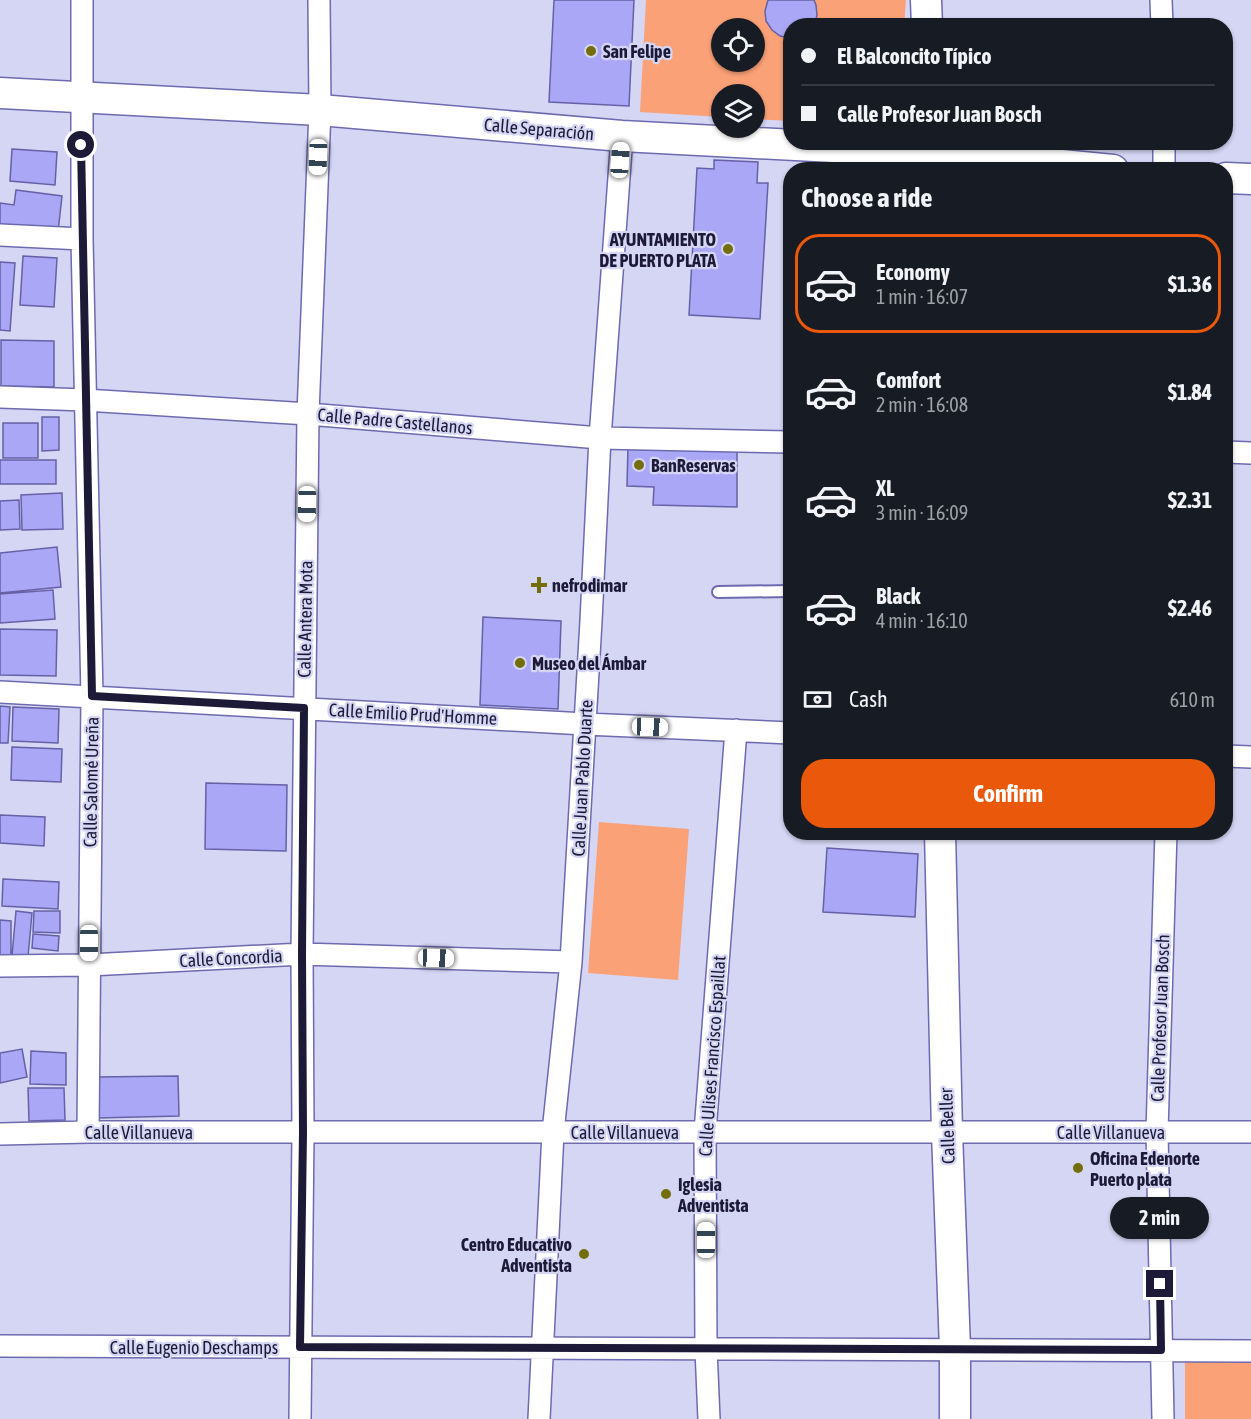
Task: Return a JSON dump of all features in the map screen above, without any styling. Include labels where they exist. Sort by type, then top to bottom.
[{"type":"street","name":"Calle Salomé Ureña","points":[[82,0],[82,239],[92,696],[88,1132]]},
{"type":"street","name":"Calle Antera Mota","points":[[300,1419],[304,708],[308,414],[320,110],[319,0]]},
{"type":"street","points":[[926,0],[927,18]]},
{"type":"street","points":[[1161,0],[1162,18]]},
{"type":"street","name":"Calle Separación","points":[[0,93],[320,110],[622,136],[783,146]]},
{"type":"street","name":"Calle Juan Pablo Duarte","points":[[539,1419],[553,1132],[571,962],[600,438],[622,136]]},
{"type":"street","name":"Calle Separación","points":[[847,150],[1014,162]]},
{"type":"street","points":[[1233,178],[1251,179]]},
{"type":"street","points":[[0,236],[82,239]]},
{"type":"street","name":"Calle Padre Castellanos","points":[[0,397],[308,414],[600,438],[783,442]]},
{"type":"street","points":[[1233,453],[1251,453]]},
{"type":"street","name":"Calle Emilio Prud'Homme","points":[[0,692],[783,733]]},
{"type":"street","name":"Calle Ulises Francisco Espaillat","points":[[709,1419],[706,1348],[705,1132],[736,730]]},
{"type":"street","points":[[1233,756],[1251,757]]},
{"type":"street","name":"Calle Beller","points":[[940,840],[955,1419]]},
{"type":"street","name":"Calle Profesor Juan Bosch","points":[[1162,1419],[1157,1132],[1166,840]]},
{"type":"street","name":"Calle Concordia","points":[[0,966],[89,965],[302,954],[571,962]]},
{"type":"street","name":"Calle Villanueva","points":[[0,1134],[88,1132],[1251,1132]]},
{"type":"street","name":"Calle Eugenio Deschamps","points":[[0,1346],[1251,1351]]},
{"type":"lane","points":[[718,592],[783,591]]},
{"type":"shaded area","points":[[646,0],[906,0],[905,18],[783,18],[783,121],[765,120],[765,84],[711,84],[711,116],[640,112]]},
{"type":"shaded area","points":[[599,822],[689,829],[678,980],[588,973]]},
{"type":"shaded area","points":[[1185,1362],[1251,1362],[1251,1419],[1185,1419]]},
{"type":"building","name":"San Felipe","points":[[554,0],[634,0],[629,106],[549,102]]},
{"type":"building","points":[[768,0],[814,0],[817,15],[816,18],[783,18],[783,37],[772,30],[766,21],[765,11]]},
{"type":"building","points":[[12,149],[57,152],[55,185],[10,181]]},
{"type":"building","name":"AYUNTAMIENTO DE PUERTO PLATA","points":[[714,160],[758,162],[757,183],[768,183],[760,319],[689,315],[697,168],[714,169]]},
{"type":"building","points":[[16,190],[62,196],[58,232],[0,224],[0,203],[14,205]]},
{"type":"building","points":[[23,256],[57,258],[54,307],[20,305]]},
{"type":"building","points":[[0,262],[15,263],[10,331],[0,330]]},
{"type":"building","points":[[1,340],[54,341],[54,387],[1,386]]},
{"type":"building","points":[[42,417],[59,417],[59,450],[42,451]]},
{"type":"building","points":[[3,423],[38,423],[38,458],[3,458]]},
{"type":"building","points":[[628,447],[737,449],[737,507],[653,505],[654,487],[627,486]]},
{"type":"building","points":[[0,460],[56,460],[56,484],[0,484]]},
{"type":"building","points":[[62,493],[63,529],[22,530],[21,495]]},
{"type":"building","points":[[19,500],[20,529],[0,530],[0,501]]},
{"type":"building","points":[[57,547],[61,587],[0,593],[0,553]]},
{"type":"building","points":[[53,590],[55,619],[0,623],[0,594]]},
{"type":"building","name":"Museo del Ámbar","points":[[483,617],[561,621],[558,709],[480,705]]},
{"type":"building","points":[[0,629],[57,630],[56,676],[0,675]]},
{"type":"building","points":[[0,706],[10,707],[8,743],[0,743]]},
{"type":"building","points":[[13,707],[59,709],[58,743],[12,741]]},
{"type":"building","points":[[12,747],[62,749],[61,782],[11,780]]},
{"type":"building","points":[[206,783],[287,785],[286,851],[205,849]]},
{"type":"building","points":[[0,815],[45,817],[44,846],[0,843]]},
{"type":"building","points":[[827,848],[918,854],[915,917],[823,912]]},
{"type":"building","points":[[3,879],[59,882],[58,909],[2,906]]},
{"type":"building","points":[[16,911],[32,913],[28,957],[12,956]]},
{"type":"building","points":[[34,911],[60,911],[60,933],[33,932]]},
{"type":"building","points":[[0,920],[11,921],[11,956],[0,956]]},
{"type":"building","points":[[33,934],[59,936],[58,951],[32,948]]},
{"type":"building","points":[[22,1049],[27,1077],[0,1083],[0,1053]]},
{"type":"building","points":[[31,1051],[66,1053],[66,1085],[30,1084]]},
{"type":"building","points":[[178,1076],[179,1116],[97,1118],[96,1077]]},
{"type":"building","points":[[28,1088],[64,1088],[65,1120],[29,1121]]},
{"type":"place","name":"San Felipe","points":[[591,51]]},
{"type":"place","name":"AYUNTAMIENTO DE PUERTO PLATA","points":[[728,249]]},
{"type":"place","name":"BanReservas","points":[[639,465]]},
{"type":"place","name":"nefrodimar","points":[[539,585]]},
{"type":"place","name":"Museo del Ámbar","points":[[520,663]]},
{"type":"place","name":"Oficina Edenorte Puerto plata","points":[[1078,1168]]},
{"type":"place","name":"Iglesia Adventista","points":[[666,1194]]},
{"type":"place","name":"Centro Educativo Adventista","points":[[584,1254]]},
{"type":"route","points":[[81,145],[92,696],[304,708],[300,1347],[1161,1350],[1160,1284]]}]
